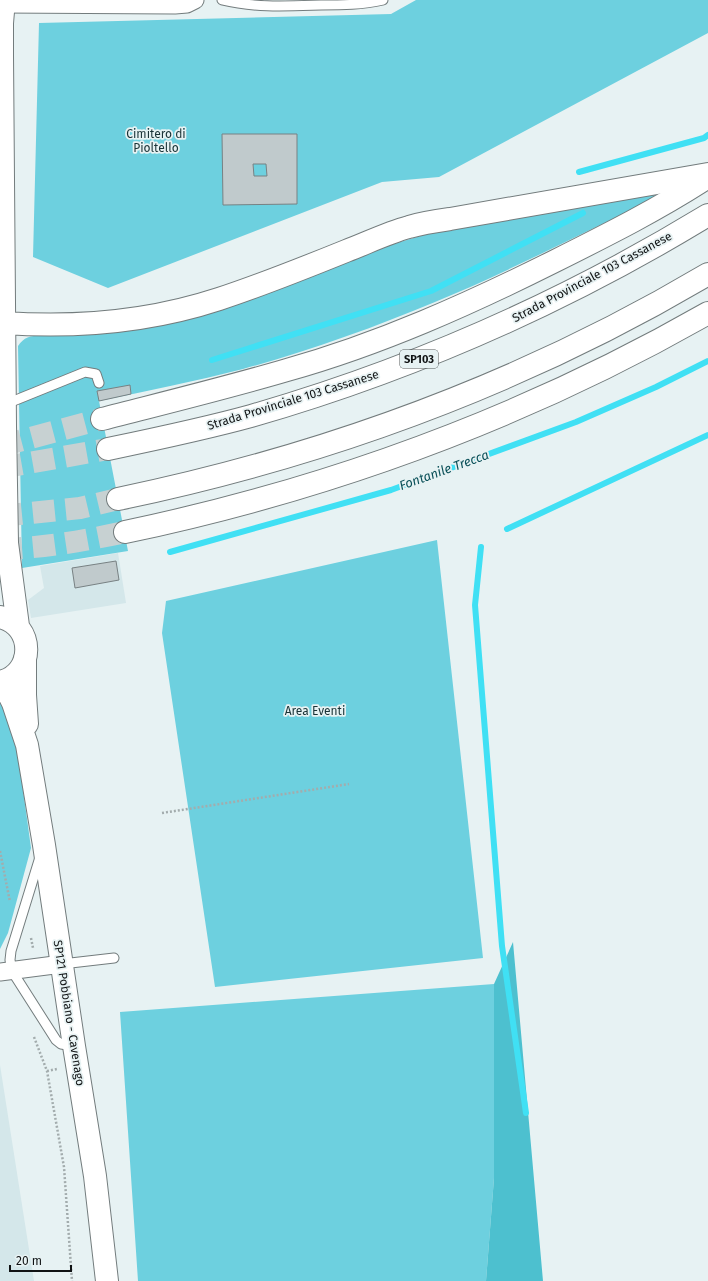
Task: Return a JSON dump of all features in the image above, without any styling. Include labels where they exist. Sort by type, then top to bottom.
[{"type":"main road","name":"SP121 Pobbiano - Cavenago","points":[[3,3],[4,324],[9,622],[23,635],[26,641],[27,745],[44,845],[95,1176],[107,1281]]},
{"type":"main road","points":[[4,324],[50,325],[97,323],[137,319],[164,314],[198,306],[241,291],[409,227],[450,218],[708,175]]},
{"type":"main road","points":[[102,419],[288,370],[333,356],[425,321],[495,291],[616,231],[657,208],[708,175]]},
{"type":"main road","name":"Strada Provinciale 103 Cassanese","points":[[108,449],[187,432],[250,416],[325,393],[394,369],[460,343],[567,293],[708,215]]},
{"type":"main road","points":[[118,499],[250,468],[408,417],[480,388],[579,343],[647,308],[708,274]]},
{"type":"main road","points":[[125,532],[218,512],[286,493],[380,463],[433,444],[492,420],[563,388],[639,351],[708,313]]},
{"type":"main road","name":"SP121 Pobbiano - Cavenago","points":[[0,586],[4,575],[7,543]]},
{"type":"main road","points":[[0,682],[17,673],[25,658]]},
{"type":"main road","name":"SP121 Pobbiano - Cavenago","points":[[0,688],[8,695],[13,703],[27,745]]},
{"type":"street","points":[[3,3],[175,5],[187,4],[196,0]]},
{"type":"street","points":[[6,971],[62,964]]},
{"type":"lane","points":[[222,0],[252,6],[361,4],[383,0]]},
{"type":"lane","points":[[5,405],[85,372],[96,374],[99,383]]},
{"type":"lane","points":[[44,845],[10,951],[6,971],[56,1040],[61,1044],[74,1046]]},
{"type":"lane","points":[[62,964],[114,958]]},
{"type":"path","points":[[162,813],[350,784]]},
{"type":"path","points":[[0,851],[10,902],[7,910],[30,925],[35,968]]},
{"type":"path","points":[[32,1030],[48,1071],[64,1167],[72,1281]]},
{"type":"shaded area","points":[[118,553],[126,603],[31,618],[28,600],[44,588],[40,566]]},
{"type":"shaded area","points":[[513,942],[543,1281],[486,1281],[494,1178],[494,984]]},
{"type":"shaded area","points":[[0,1065],[34,1281],[0,1281]]},
{"type":"green space","name":"Cimitero di Pioltello","points":[[416,0],[708,0],[708,33],[439,177],[382,182],[108,288],[33,257],[39,23],[391,14]]},
{"type":"green space","points":[[655,194],[656,198],[518,265],[435,302],[364,330],[292,355],[243,369],[99,401],[128,551],[22,568],[18,346],[25,339],[363,253],[444,229]]},
{"type":"green space","name":"Area Eventi","points":[[437,540],[483,958],[215,987],[162,633],[166,601]]},
{"type":"green space","points":[[0,693],[15,731],[31,848],[8,933],[0,949]]},
{"type":"green space","points":[[494,984],[494,1178],[486,1281],[138,1281],[120,1012]]},
{"type":"building","points":[[222,134],[297,134],[297,204],[223,205]],"holes":[[[253,164],[266,164],[267,176],[254,176]]]},
{"type":"building","points":[[130,385],[131,394],[99,401],[97,391]]},
{"type":"building","points":[[116,561],[119,580],[75,588],[72,568]]},
{"type":"waterway","points":[[579,172],[704,138],[708,135]]},
{"type":"waterway","points":[[212,360],[431,291],[583,213]]},
{"type":"waterway","name":"Fontanile Trecca","points":[[170,552],[391,490],[576,422],[656,387],[708,361]]},
{"type":"waterway","points":[[507,529],[708,435]]},
{"type":"waterway","points":[[481,547],[475,605],[502,946],[526,1113]]},
{"type":"tunnel","points":[[0,446],[102,419]]},
{"type":"tunnel","points":[[0,468],[108,449]]},
{"type":"tunnel","points":[[0,516],[80,508],[118,499]]},
{"type":"tunnel","points":[[0,549],[63,544],[125,532]]}]
